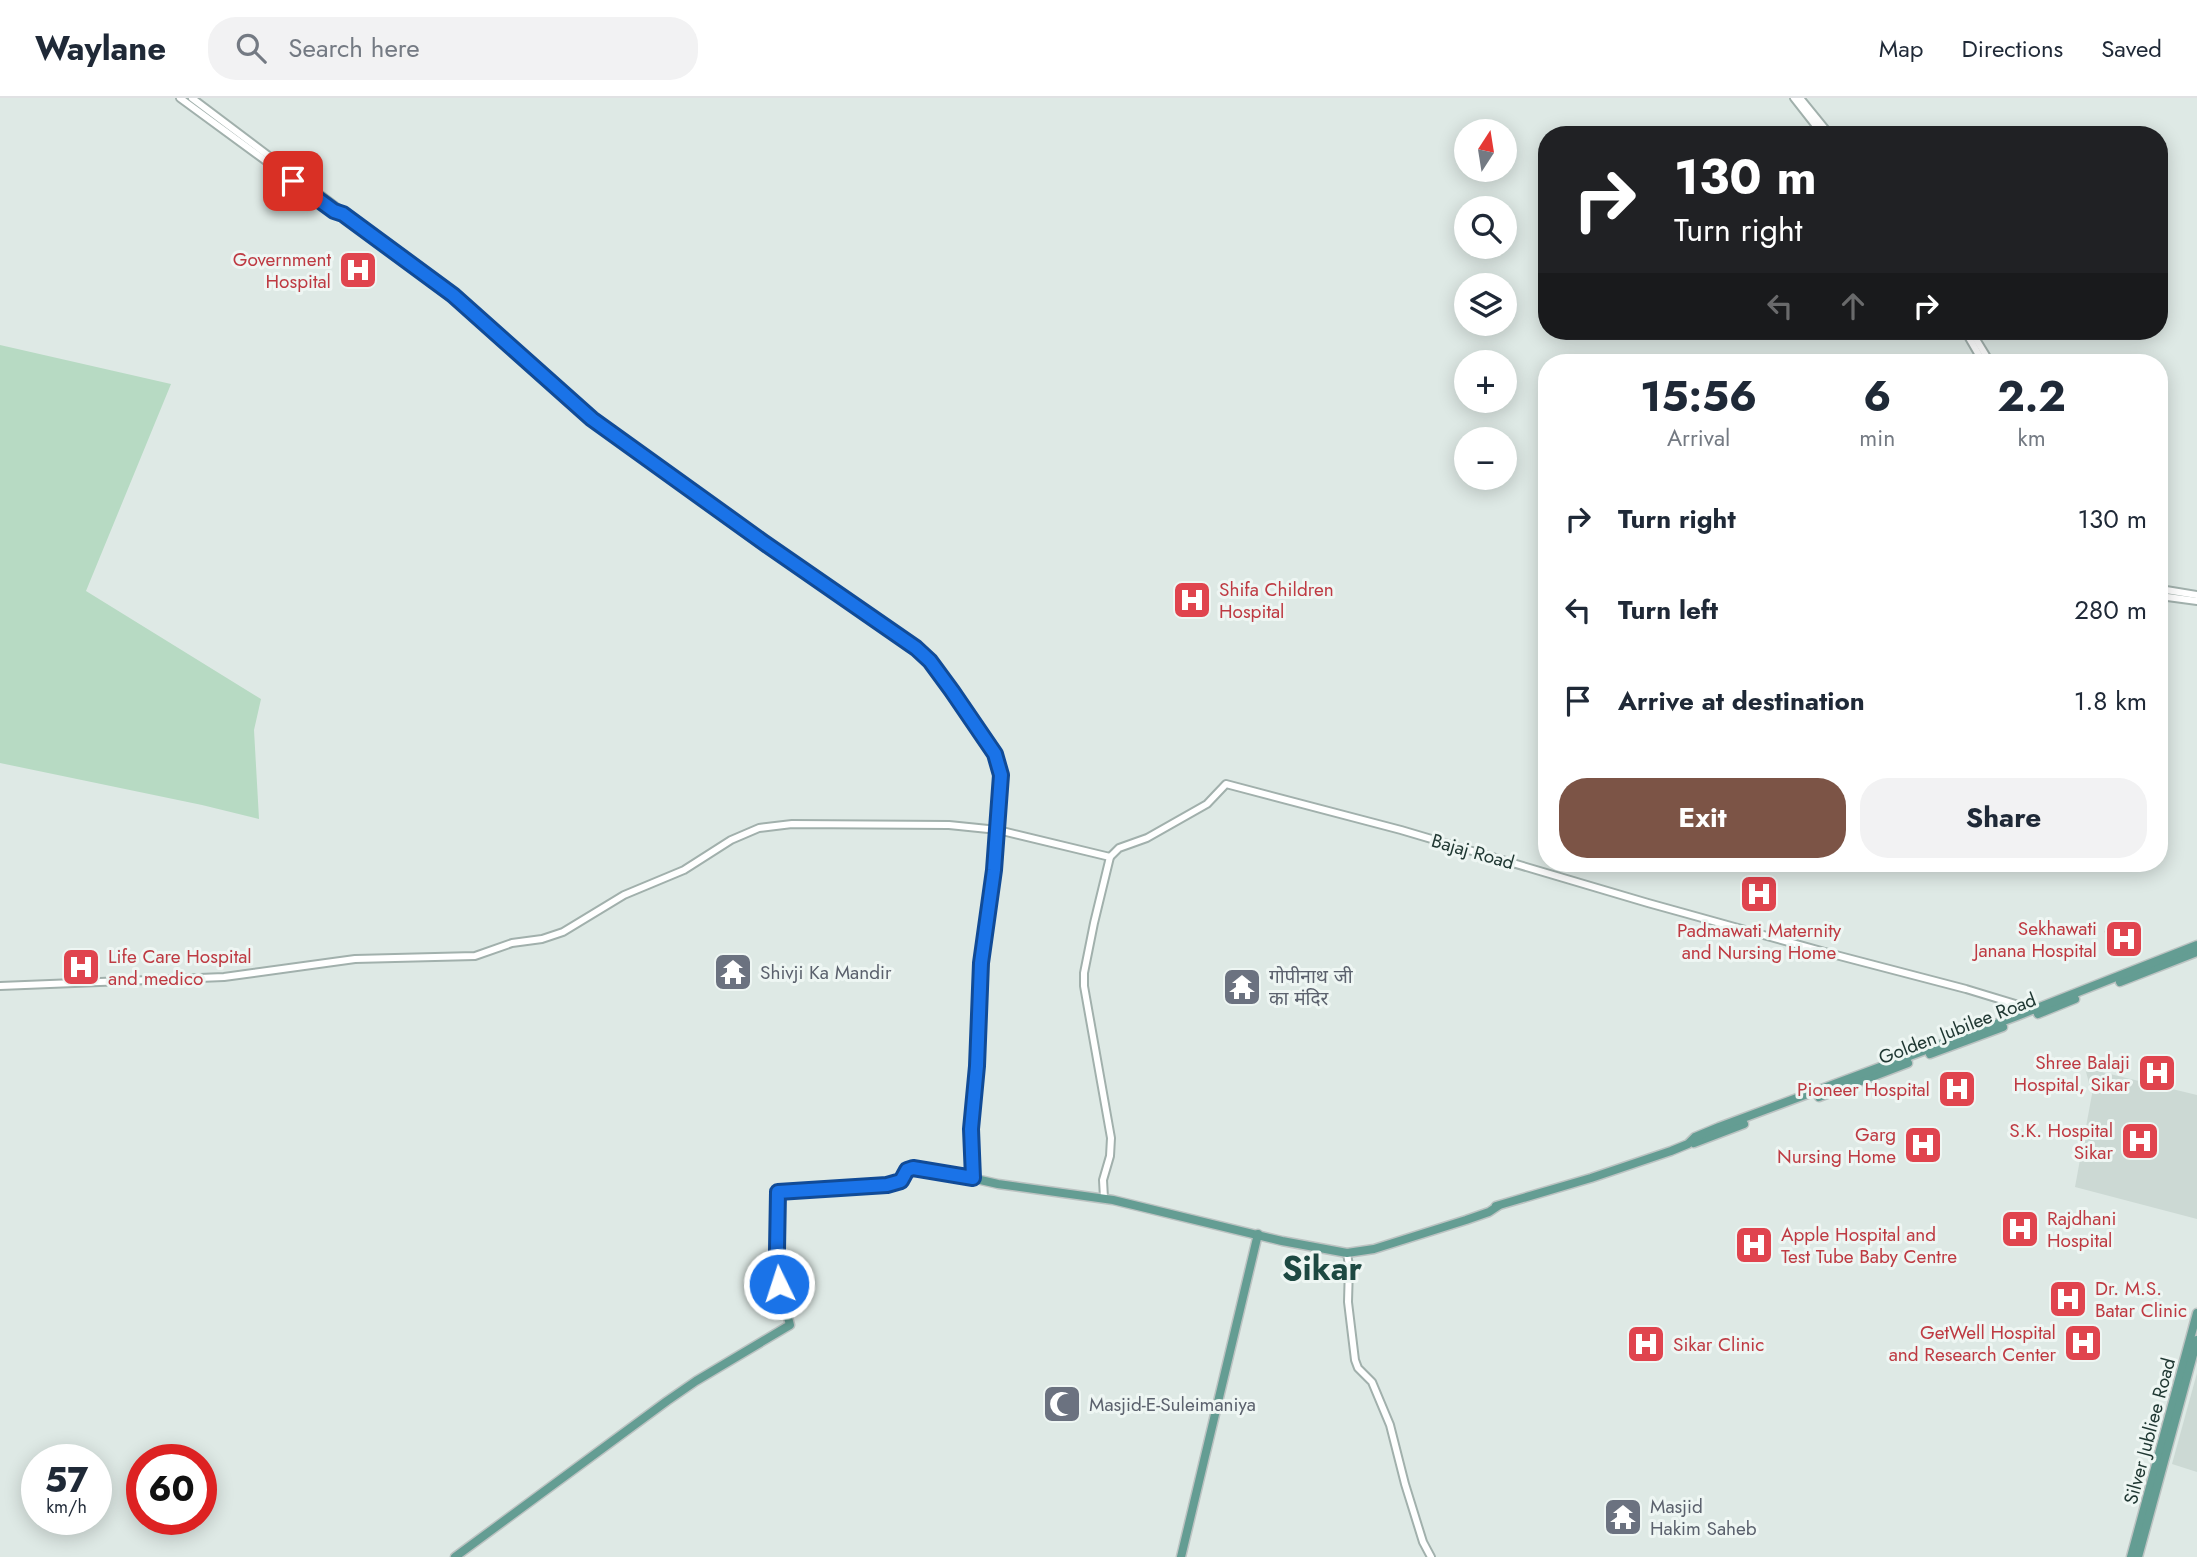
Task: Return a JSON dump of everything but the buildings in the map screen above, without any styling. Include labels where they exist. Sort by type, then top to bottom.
[{"type":"main road","points":[[455,1557],[676,1394],[790,1325],[781,1294],[778,1270],[778,1192],[887,1185],[901,1181],[907,1170],[913,1168],[998,1184],[1104,1198],[1347,1253],[1361,1251],[1398,1236],[1607,1173],[1688,1144],[1695,1137],[1719,1127],[2038,1011],[2197,945]]},
{"type":"main road","name":"Golden Jubilee Road","points":[[2038,1011],[2197,952]]},
{"type":"main road","points":[[1181,1557],[1258,1234]]},
{"type":"main road","name":"Silver Jubliee Road","points":[[2131,1557],[2197,1313]]},
{"type":"main road","points":[[2138,1557],[2197,1340]]},
{"type":"street","points":[[180,98],[334,211],[343,214]]},
{"type":"street","points":[[192,98],[453,295],[592,419],[923,654],[952,691],[998,760],[1001,775],[998,830],[981,963],[977,1066],[971,1129],[973,1178]]},
{"type":"street","points":[[1794,98],[1816,126]]},
{"type":"street","points":[[1800,98],[1823,126]]},
{"type":"street","points":[[2168,590],[2197,595]]},
{"type":"street","points":[[2168,597],[2197,601]]},
{"type":"street","name":"Bajaj Road","points":[[1110,857],[1119,848],[1147,838],[1208,804],[1226,784],[1538,870]]},
{"type":"street","points":[[0,986],[225,977],[355,959],[475,956],[512,943],[542,939],[563,932],[624,894],[684,870],[731,840],[759,828],[792,824],[917,823],[998,830],[1110,857],[1084,973],[1111,1138],[1110,1156],[1103,1180],[1104,1198]]},
{"type":"street","name":"Bajaj Road","points":[[1545,872],[2038,1011]]},
{"type":"street","points":[[1347,1253],[1348,1302],[1355,1360],[1358,1368],[1372,1382],[1390,1425],[1423,1542],[1431,1557]]},
{"type":"shaded area","name":"Sekhawati Janana Hospital","points":[[2133,921],[2143,947],[2115,958],[2104,931]]},
{"type":"shaded area","name":"S.K. Hospital Sikar","points":[[2085,1068],[2197,1095],[2197,1219],[2075,1187],[2092,1094]]},
{"type":"shaded area","points":[[2197,1373],[2197,1472],[2172,1464]]},
{"type":"green space","points":[[0,345],[171,384],[86,591],[261,699],[254,730],[259,819],[0,763]]},
{"type":"place","name":"Government Hospital","points":[[358,270]]},
{"type":"place","name":"Shifa Children Hospital","points":[[1192,600]]},
{"type":"place","name":"Padmawati Maternity and Nursing Home","points":[[1759,894]]},
{"type":"place","name":"Sekhawati Janana Hospital","points":[[2124,939]]},
{"type":"place","name":"Life Care Hospital and medico","points":[[81,967]]},
{"type":"place","name":"Shivji Ka Mandir","points":[[733,972]]},
{"type":"place","name":"गोपीनाथ जी का मंदिर","points":[[1242,987]]},
{"type":"place","name":"Shree Balaji Hospital, Sikar","points":[[2157,1073]]},
{"type":"place","name":"Pioneer Hospital","points":[[1957,1089]]},
{"type":"place","name":"S.K. Hospital Sikar","points":[[2140,1141]]},
{"type":"place","name":"Garg Nursing Home","points":[[1923,1145]]},
{"type":"place","name":"Rajdhani Hospital","points":[[2020,1229]]},
{"type":"place","name":"Apple Hospital and Test Tube Baby Centre","points":[[1754,1245]]},
{"type":"place","name":"Dr. M.S. Batar Clinic","points":[[2068,1299]]},
{"type":"place","name":"GetWell Hospital and Research Center","points":[[2083,1343]]},
{"type":"place","name":"Sikar Clinic","points":[[1646,1344]]},
{"type":"place","name":"Masjid-E-Suleimaniya","points":[[1062,1404]]},
{"type":"place","name":"Masjid Hakim Saheb","points":[[1623,1517]]},
{"type":"district","name":"Sikar","points":[[1322,1268]]},
{"type":"route","points":[[293,181],[334,211],[343,214],[453,295],[592,419],[874,621],[916,648],[930,661],[952,691],[998,760],[1001,775],[998,830],[981,963],[977,1066],[973,1095],[973,1178],[913,1168],[905,1172],[901,1181],[887,1185],[778,1192],[776,1226],[779,1284]]}]
